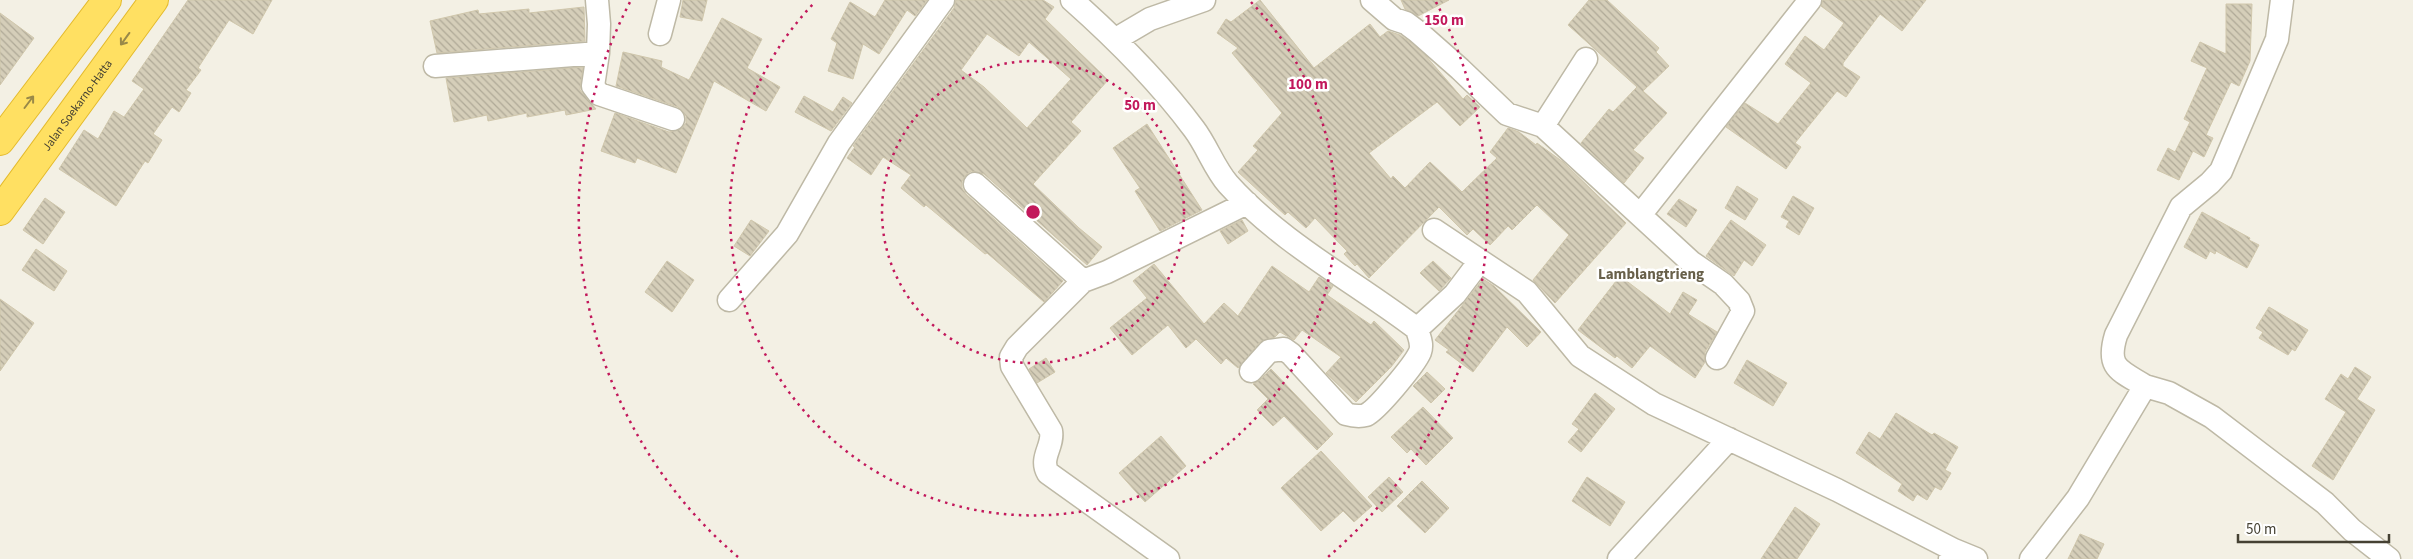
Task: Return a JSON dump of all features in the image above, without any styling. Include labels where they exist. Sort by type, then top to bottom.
[{"type":"highway","points":[[0,141],[106,0]]},
{"type":"highway","name":"Jalan Soekarno-Hatta","points":[[0,211],[8,183],[154,0]]},
{"type":"street","points":[[596,0],[599,24],[598,53],[593,86],[600,94],[672,119]]},
{"type":"street","points":[[660,34],[669,0]]},
{"type":"street","points":[[728,300],[787,234],[840,143],[943,0]]},
{"type":"street","points":[[1072,0],[1116,39],[1195,130],[1226,182],[1247,203],[1311,256],[1416,330],[1421,342],[1420,352],[1403,378],[1368,414],[1356,417],[1346,414],[1284,348],[1269,351],[1251,371]]},
{"type":"street","points":[[1116,39],[1150,19],[1204,0]]},
{"type":"street","points":[[1372,0],[1394,19],[1406,23],[1418,32],[1460,68],[1507,114],[1543,126],[1641,214],[1691,262],[1723,284],[1739,301],[1743,311],[1716,358]]},
{"type":"street","points":[[1641,214],[1810,0]]},
{"type":"street","points":[[2282,0],[2277,39],[2221,171],[2210,183],[2181,207],[2116,335],[2111,350],[2114,363],[2122,372],[2145,386],[2168,393],[2212,417],[2325,503],[2352,530],[2389,559]]},
{"type":"street","points":[[435,66],[598,53]]},
{"type":"street","points":[[1543,126],[1586,59]]},
{"type":"street","points":[[975,184],[1083,281]]},
{"type":"street","points":[[1168,559],[1048,473],[1044,460],[1051,431],[1012,366],[1010,357],[1017,347],[1083,281],[1107,272],[1247,203]]},
{"type":"street","points":[[1434,230],[1527,292],[1580,356],[1654,404],[1729,439],[1952,555],[1976,559]]},
{"type":"street","points":[[1416,330],[1455,294],[1480,261]]},
{"type":"street","points":[[2031,559],[2078,498],[2145,386]]},
{"type":"street","points":[[1619,559],[1729,439]]},
{"type":"building","points":[[188,0],[272,0],[253,34],[229,20],[198,68],[201,70],[186,90],[191,93],[179,112],[172,107],[153,134],[162,140],[148,163],[145,161],[116,206],[59,169],[84,130],[98,139],[114,111],[124,117],[144,89],[132,81]]},
{"type":"building","points":[[683,0],[707,0],[702,21],[680,17]]},
{"type":"building","points":[[885,0],[927,0],[915,16],[907,10],[879,54],[863,44],[853,79],[828,71],[837,43],[831,39],[850,2],[875,17]]},
{"type":"building","points":[[956,0],[1043,0],[1054,7],[1045,19],[1108,80],[1071,122],[1081,131],[1033,184],[1102,247],[1087,265],[984,174],[971,171],[962,181],[962,188],[966,194],[1063,281],[1044,302],[987,253],[985,254],[926,205],[924,207],[901,188],[911,175],[883,157],[871,175],[847,158],[855,147],[853,146],[954,8]],"holes":[[[987,34],[1019,56],[1029,42],[1071,79],[1027,128],[984,87],[961,70]]]},
{"type":"building","points":[[1260,0],[1314,68],[1370,24],[1380,37],[1388,31],[1400,35],[1410,42],[1426,56],[1463,99],[1467,95],[1480,107],[1460,126],[1437,102],[1369,153],[1391,179],[1393,176],[1405,188],[1430,162],[1462,192],[1497,158],[1490,152],[1508,128],[1519,132],[1536,145],[1537,143],[1563,162],[1626,223],[1555,303],[1533,280],[1569,235],[1537,205],[1512,230],[1508,226],[1490,245],[1473,229],[1467,235],[1439,207],[1369,278],[1357,264],[1355,266],[1344,254],[1347,251],[1315,218],[1306,228],[1288,212],[1285,215],[1238,172],[1258,150],[1253,146],[1282,113],[1232,53],[1238,48],[1217,33],[1226,19],[1231,22]]},
{"type":"building","points":[[1401,0],[1449,0],[1418,16],[1405,9]]},
{"type":"building","points":[[1589,0],[1607,0],[1659,48],[1656,52],[1669,66],[1643,91],[1667,113],[1633,150],[1644,158],[1624,183],[1581,143],[1609,109],[1613,112],[1637,87],[1568,25]]},
{"type":"building","points":[[1823,0],[1926,0],[1902,31],[1880,14],[1843,63],[1843,66],[1860,77],[1846,97],[1837,91],[1795,143],[1801,147],[1786,169],[1726,127],[1745,103],[1778,124],[1811,83],[1785,64],[1805,36],[1824,50],[1844,23],[1821,6]]},
{"type":"building","points":[[2226,4],[2252,4],[2250,61],[2239,86],[2231,82],[2206,135],[2213,138],[2204,157],[2193,151],[2179,180],[2157,170],[2168,148],[2175,152],[2190,122],[2184,119],[2207,68],[2191,61],[2200,42],[2226,54]]},
{"type":"building","points":[[584,7],[585,41],[437,53],[430,21],[478,10],[479,14],[529,9],[529,13]]},
{"type":"building","points":[[0,13],[34,38],[0,85]]},
{"type":"building","points":[[722,18],[762,39],[747,68],[780,87],[766,111],[714,81],[676,173],[637,158],[635,163],[601,151],[615,113],[669,132],[681,129],[686,123],[686,116],[678,107],[616,86],[623,52],[662,61],[661,67],[689,80]]},
{"type":"building","points":[[583,67],[580,90],[596,109],[566,115],[565,110],[527,117],[527,113],[488,121],[487,115],[454,122],[446,78]]},
{"type":"building","points":[[804,96],[833,112],[843,97],[852,103],[831,131],[795,112]]},
{"type":"building","points":[[1147,124],[1202,210],[1160,231],[1135,191],[1140,188],[1113,148]]},
{"type":"building","points":[[1737,186],[1758,199],[1745,220],[1725,208]]},
{"type":"building","points":[[1793,196],[1814,208],[1799,235],[1786,227],[1789,221],[1781,217]]},
{"type":"building","points":[[45,198],[65,212],[43,244],[23,230]]},
{"type":"building","points":[[1679,199],[1697,210],[1686,227],[1667,214]]},
{"type":"building","points":[[2202,212],[2250,238],[2249,240],[2259,245],[2247,268],[2216,251],[2215,254],[2210,251],[2206,259],[2184,247]]},
{"type":"building","points":[[751,220],[769,231],[750,256],[734,246]]},
{"type":"building","points":[[1242,220],[1248,231],[1228,244],[1220,231]]},
{"type":"building","points":[[1731,220],[1766,245],[1752,266],[1744,260],[1734,276],[1706,256]]},
{"type":"building","points":[[36,249],[67,271],[54,291],[22,270]]},
{"type":"building","points":[[667,261],[694,280],[672,312],[645,292]]},
{"type":"building","points":[[1433,261],[1451,278],[1439,291],[1420,273]]},
{"type":"building","points":[[1154,264],[1204,324],[1224,303],[1238,316],[1272,266],[1309,292],[1319,277],[1333,286],[1327,295],[1371,325],[1374,321],[1404,350],[1391,367],[1356,402],[1326,373],[1341,357],[1302,330],[1294,340],[1280,332],[1275,337],[1260,342],[1238,368],[1226,358],[1221,364],[1196,339],[1186,348],[1168,325],[1132,355],[1110,328],[1147,298],[1133,281]]},
{"type":"building","points":[[1620,276],[1670,314],[1683,292],[1697,300],[1688,314],[1717,332],[1705,352],[1705,362],[1695,378],[1650,346],[1632,368],[1617,356],[1615,358],[1578,330]]},
{"type":"building","points":[[1483,279],[1494,286],[1541,332],[1527,347],[1507,327],[1473,372],[1446,352],[1449,350],[1435,340]]},
{"type":"building","points":[[0,299],[34,323],[0,371]]},
{"type":"building","points":[[2269,307],[2308,330],[2295,351],[2292,349],[2288,355],[2259,338],[2263,332],[2256,328]]},
{"type":"building","points":[[1046,358],[1055,372],[1037,383],[1029,369]]},
{"type":"building","points":[[1747,360],[1787,383],[1773,406],[1734,383]]},
{"type":"building","points":[[2355,367],[2371,377],[2357,399],[2375,410],[2333,480],[2312,466],[2346,412],[2325,399],[2341,374],[2348,379]]},
{"type":"building","points":[[1271,369],[1333,434],[1317,450],[1284,416],[1273,426],[1257,410],[1268,399],[1253,384]]},
{"type":"building","points":[[1427,372],[1445,389],[1431,403],[1413,386]]},
{"type":"building","points":[[1595,393],[1615,409],[1581,452],[1568,442],[1579,429],[1572,424]]},
{"type":"building","points":[[1423,407],[1453,438],[1426,465],[1411,449],[1407,453],[1391,437]]},
{"type":"building","points":[[1896,413],[1932,435],[1934,433],[1958,447],[1945,470],[1951,473],[1941,490],[1935,487],[1927,500],[1917,494],[1913,501],[1898,491],[1902,484],[1856,453],[1869,432],[1880,439]]},
{"type":"building","points":[[1161,436],[1186,466],[1145,502],[1119,473]]},
{"type":"building","points":[[1321,451],[1372,506],[1354,522],[1343,511],[1321,531],[1281,488]]},
{"type":"building","points":[[1389,477],[1403,492],[1382,512],[1368,497]]},
{"type":"building","points":[[1587,477],[1625,502],[1610,526],[1572,501]]},
{"type":"building","points":[[1422,481],[1449,508],[1425,533],[1397,506]]},
{"type":"building","points":[[1795,507],[1820,524],[1797,559],[1761,559]]},
{"type":"building","points":[[2080,534],[2104,544],[2097,559],[2068,559]]},
{"type":"district","name":"Lamblangtrieng","points":[[1651,274]]}]
